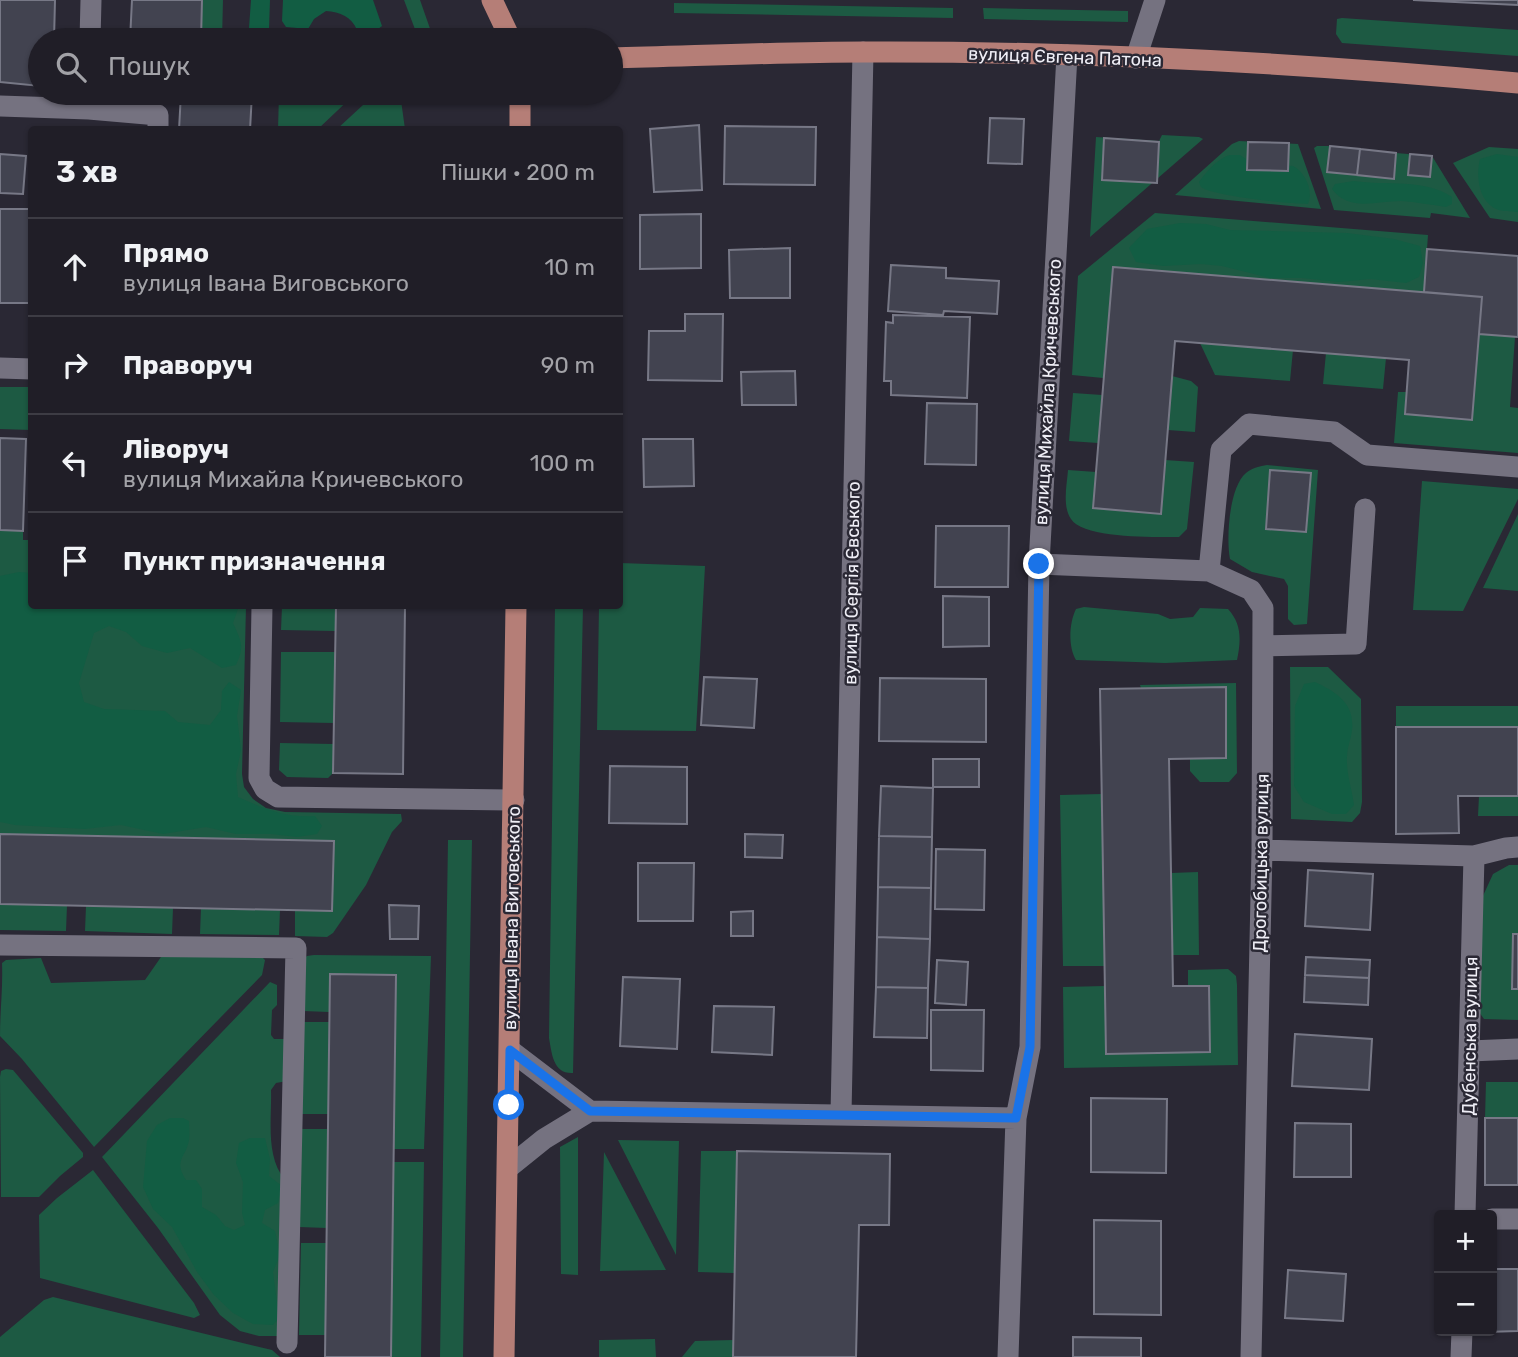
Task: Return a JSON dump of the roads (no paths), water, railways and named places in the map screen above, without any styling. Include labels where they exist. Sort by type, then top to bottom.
[{"type":"main road","points":[[492,0],[505,28]]},
{"type":"main road","name":"вулиця Євгена Патона","points":[[623,58],[863,52],[1066,55],[1396,72],[1518,83]]},
{"type":"main road","points":[[520,105],[520,126]]},
{"type":"main road","name":"вулиця Івана Виговського","points":[[504,1357],[516,609]]},
{"type":"street","points":[[90,28],[91,0]]},
{"type":"street","points":[[1136,58],[1155,0]]},
{"type":"street","name":"вулиця Сергія Євського","points":[[841,1114],[863,52]]},
{"type":"street","name":"вулиця Михайла Кричевського","points":[[1008,1357],[1016,1118],[1030,1047],[1039,564],[1066,55]]},
{"type":"street","points":[[0,106],[28,104]]},
{"type":"street","points":[[109,105],[158,115],[158,126]]},
{"type":"street","points":[[0,368],[28,369]]},
{"type":"street","points":[[1209,571],[1222,450],[1249,424],[1334,432],[1367,455],[1518,467]]},
{"type":"street","points":[[1264,646],[1356,644],[1365,509]]},
{"type":"street","name":"Дрогобицька вулиця","points":[[1039,564],[1209,571],[1251,590],[1263,608],[1262,850],[1251,1357]]},
{"type":"street","points":[[262,609],[259,778],[265,789],[278,797],[514,800]]},
{"type":"street","points":[[1262,850],[1474,856],[1506,848],[1518,848]]},
{"type":"street","name":"Дубенська вулиця","points":[[1465,1210],[1474,856]]},
{"type":"street","points":[[0,945],[296,948],[287,1343]]},
{"type":"street","points":[[1470,1051],[1518,1049]]},
{"type":"street","points":[[510,1050],[590,1111]]},
{"type":"street","points":[[508,1168],[544,1139],[590,1111],[1016,1118]]},
{"type":"street","points":[[1497,1219],[1518,1219]]},
{"type":"street","points":[[1461,1357],[1462,1336]]}]
